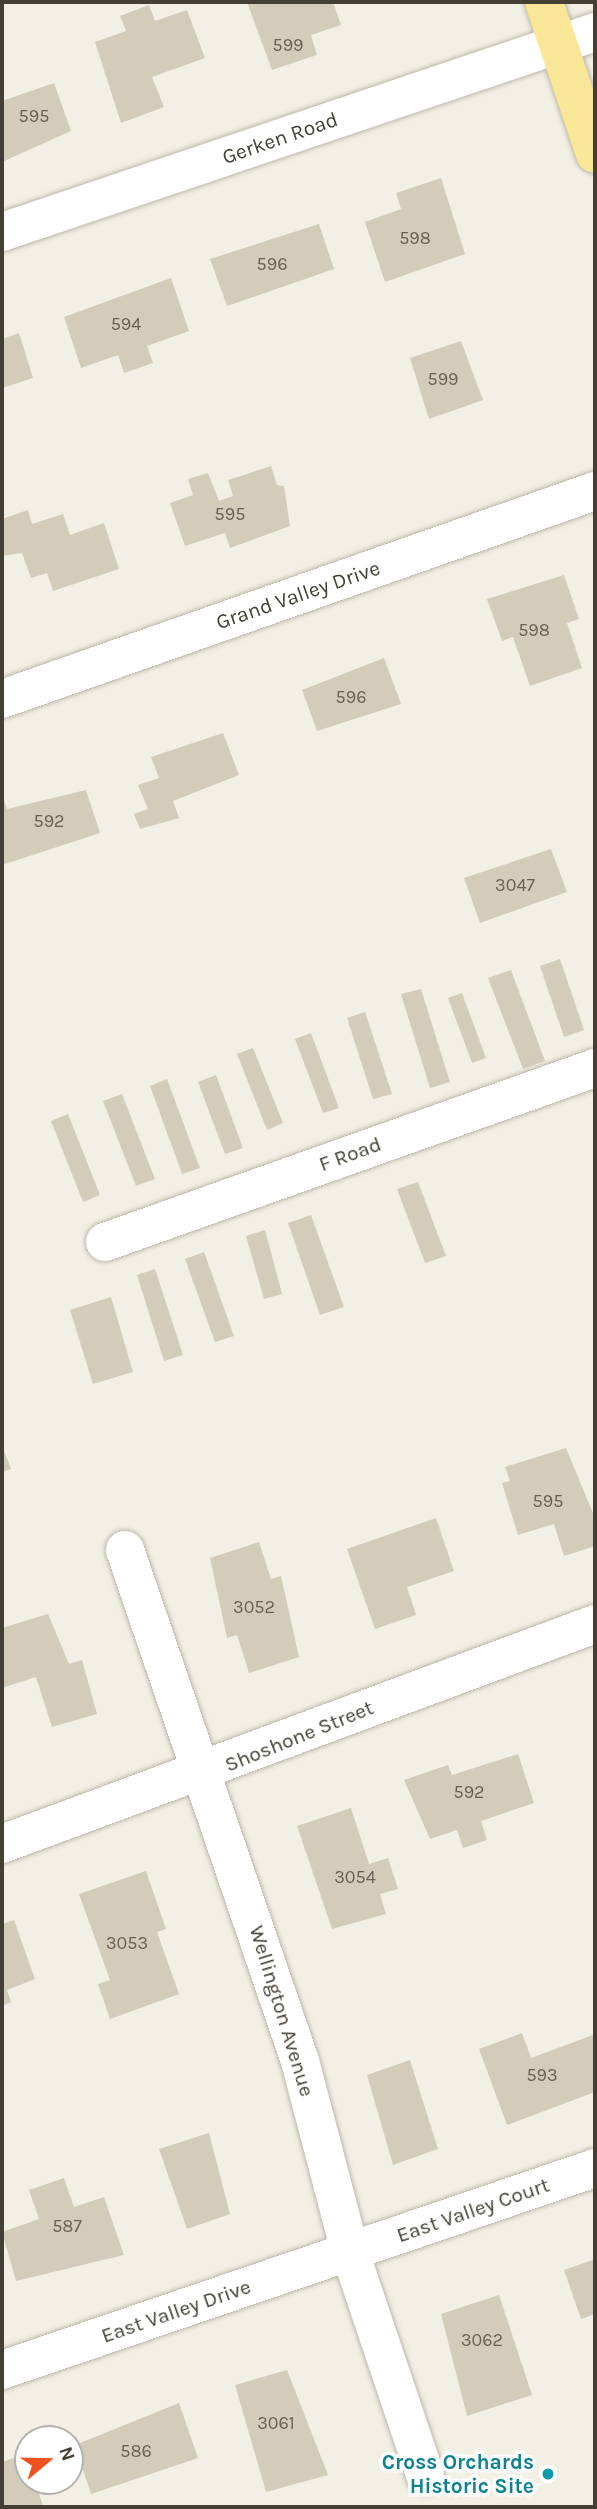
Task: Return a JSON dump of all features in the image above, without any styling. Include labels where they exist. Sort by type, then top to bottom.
[{"type":"main road","points":[[544,2],[595,154]]},
{"type":"street","name":"Gerken Road","points":[[2,232],[595,32]]},
{"type":"street","name":"Grand Valley Drive","points":[[2,699],[595,491]]},
{"type":"street","name":"F Road","points":[[105,1242],[595,1068]]},
{"type":"street","name":"Wellington Avenue","points":[[125,1550],[206,1773],[300,2061],[350,2252],[425,2475]]},
{"type":"street","name":"Shoshone Street","points":[[2,1844],[206,1773],[595,1624]]},
{"type":"street","name":"East Valley Court","points":[[350,2252],[595,2168]]},
{"type":"street","name":"East Valley Drive","points":[[2,2370],[350,2252]]},
{"type":"building","points":[[247,2],[333,2],[341,25],[311,35],[317,55],[272,70]]},
{"type":"building","points":[[149,5],[155,21],[187,10],[205,58],[152,77],[164,107],[121,123],[95,42],[126,31],[120,16]]},
{"type":"building","points":[[54,83],[71,131],[2,162],[2,101]]},
{"type":"building","points":[[441,178],[465,254],[385,282],[365,222],[401,209],[396,193]]},
{"type":"building","points":[[319,224],[334,269],[227,306],[210,259]]},
{"type":"building","points":[[171,278],[189,331],[147,346],[153,363],[124,373],[118,355],[81,368],[64,317]]},
{"type":"building","points":[[19,333],[33,378],[2,388],[2,339]]},
{"type":"building","points":[[461,341],[483,400],[429,419],[410,358]]},
{"type":"building","points":[[271,466],[277,485],[284,486],[290,526],[230,548],[225,533],[185,546],[170,503],[193,495],[188,479],[208,473],[219,501],[233,496],[228,480]]},
{"type":"building","points":[[28,510],[32,524],[63,514],[70,535],[104,523],[119,569],[53,591],[47,573],[31,578],[22,553],[2,556],[2,519]]},
{"type":"building","points":[[564,575],[579,619],[567,623],[582,668],[530,686],[513,637],[502,641],[487,599]]},
{"type":"building","points":[[384,658],[401,704],[317,731],[302,690]]},
{"type":"building","points":[[223,733],[239,775],[173,801],[179,818],[140,829],[134,814],[148,809],[138,785],[159,778],[151,757]]},
{"type":"building","points":[[86,790],[100,833],[2,865],[2,794],[7,809]]},
{"type":"building","points":[[551,849],[567,892],[480,923],[464,878]]},
{"type":"building","points":[[560,959],[584,1030],[564,1037],[540,966]]},
{"type":"building","points":[[511,970],[545,1061],[523,1069],[488,978]]},
{"type":"building","points":[[421,989],[450,1082],[430,1088],[401,994]]},
{"type":"building","points":[[462,993],[486,1058],[472,1063],[448,998]]},
{"type":"building","points":[[365,1012],[392,1094],[373,1099],[347,1018]]},
{"type":"building","points":[[311,1033],[339,1108],[323,1113],[295,1039]]},
{"type":"building","points":[[253,1048],[283,1123],[267,1130],[237,1054]]},
{"type":"building","points":[[216,1075],[243,1148],[225,1154],[198,1082]]},
{"type":"building","points":[[167,1079],[200,1168],[182,1174],[150,1086]]},
{"type":"building","points":[[122,1094],[155,1179],[136,1186],[103,1101]]},
{"type":"building","points":[[68,1114],[100,1195],[83,1202],[51,1121]]},
{"type":"building","points":[[418,1182],[446,1256],[425,1263],[397,1189]]},
{"type":"building","points":[[311,1215],[344,1307],[320,1315],[288,1223]]},
{"type":"building","points":[[265,1230],[282,1294],[264,1299],[246,1236]]},
{"type":"building","points":[[204,1252],[234,1336],[215,1342],[185,1259]]},
{"type":"building","points":[[155,1269],[183,1355],[164,1361],[137,1275]]},
{"type":"building","points":[[111,1297],[133,1372],[93,1384],[70,1310]]},
{"type":"building","points":[[2,1445],[11,1469],[2,1472]]},
{"type":"building","points":[[566,1448],[595,1518],[595,1546],[564,1556],[554,1524],[518,1535],[502,1483],[510,1481],[505,1467]]},
{"type":"building","points":[[436,1518],[454,1571],[407,1587],[416,1615],[375,1629],[347,1549]]},
{"type":"building","points":[[259,1542],[271,1579],[281,1576],[299,1657],[249,1673],[237,1635],[227,1638],[210,1558]]},
{"type":"building","points":[[48,1614],[69,1664],[82,1660],[97,1714],[52,1727],[36,1677],[2,1688],[2,1628]]},
{"type":"building","points":[[518,1754],[534,1803],[481,1821],[487,1840],[463,1848],[457,1830],[430,1839],[404,1780],[448,1765],[452,1775]]},
{"type":"building","points":[[351,1808],[369,1864],[388,1858],[398,1889],[380,1894],[386,1914],[332,1929],[297,1826]]},
{"type":"building","points":[[146,1871],[166,1929],[157,1932],[179,1994],[110,2019],[98,1984],[110,1980],[79,1894]]},
{"type":"building","points":[[14,1920],[35,1979],[7,1990],[11,2002],[2,2006],[2,1924]]},
{"type":"building","points":[[522,2033],[531,2058],[593,2035],[595,2092],[507,2125],[479,2049]]},
{"type":"building","points":[[410,2060],[438,2149],[393,2165],[367,2075]]},
{"type":"building","points":[[209,2133],[230,2214],[187,2229],[159,2149]]},
{"type":"building","points":[[64,2178],[74,2207],[104,2197],[124,2255],[16,2281],[2,2232],[39,2219],[29,2190]]},
{"type":"building","points":[[595,2259],[595,2314],[581,2319],[564,2270]]},
{"type":"building","points":[[499,2295],[532,2395],[467,2416],[441,2314]]},
{"type":"building","points":[[287,2370],[328,2475],[266,2492],[235,2385]]},
{"type":"building","points":[[179,2403],[198,2458],[91,2494],[84,2473],[84,2441]]},
{"type":"building","points":[[14,2458],[14,2495],[39,2495],[43,2506],[2,2507],[2,2462]]},
{"type":"place","name":"Cross Orchards Historic Site","points":[[548,2474]]}]
